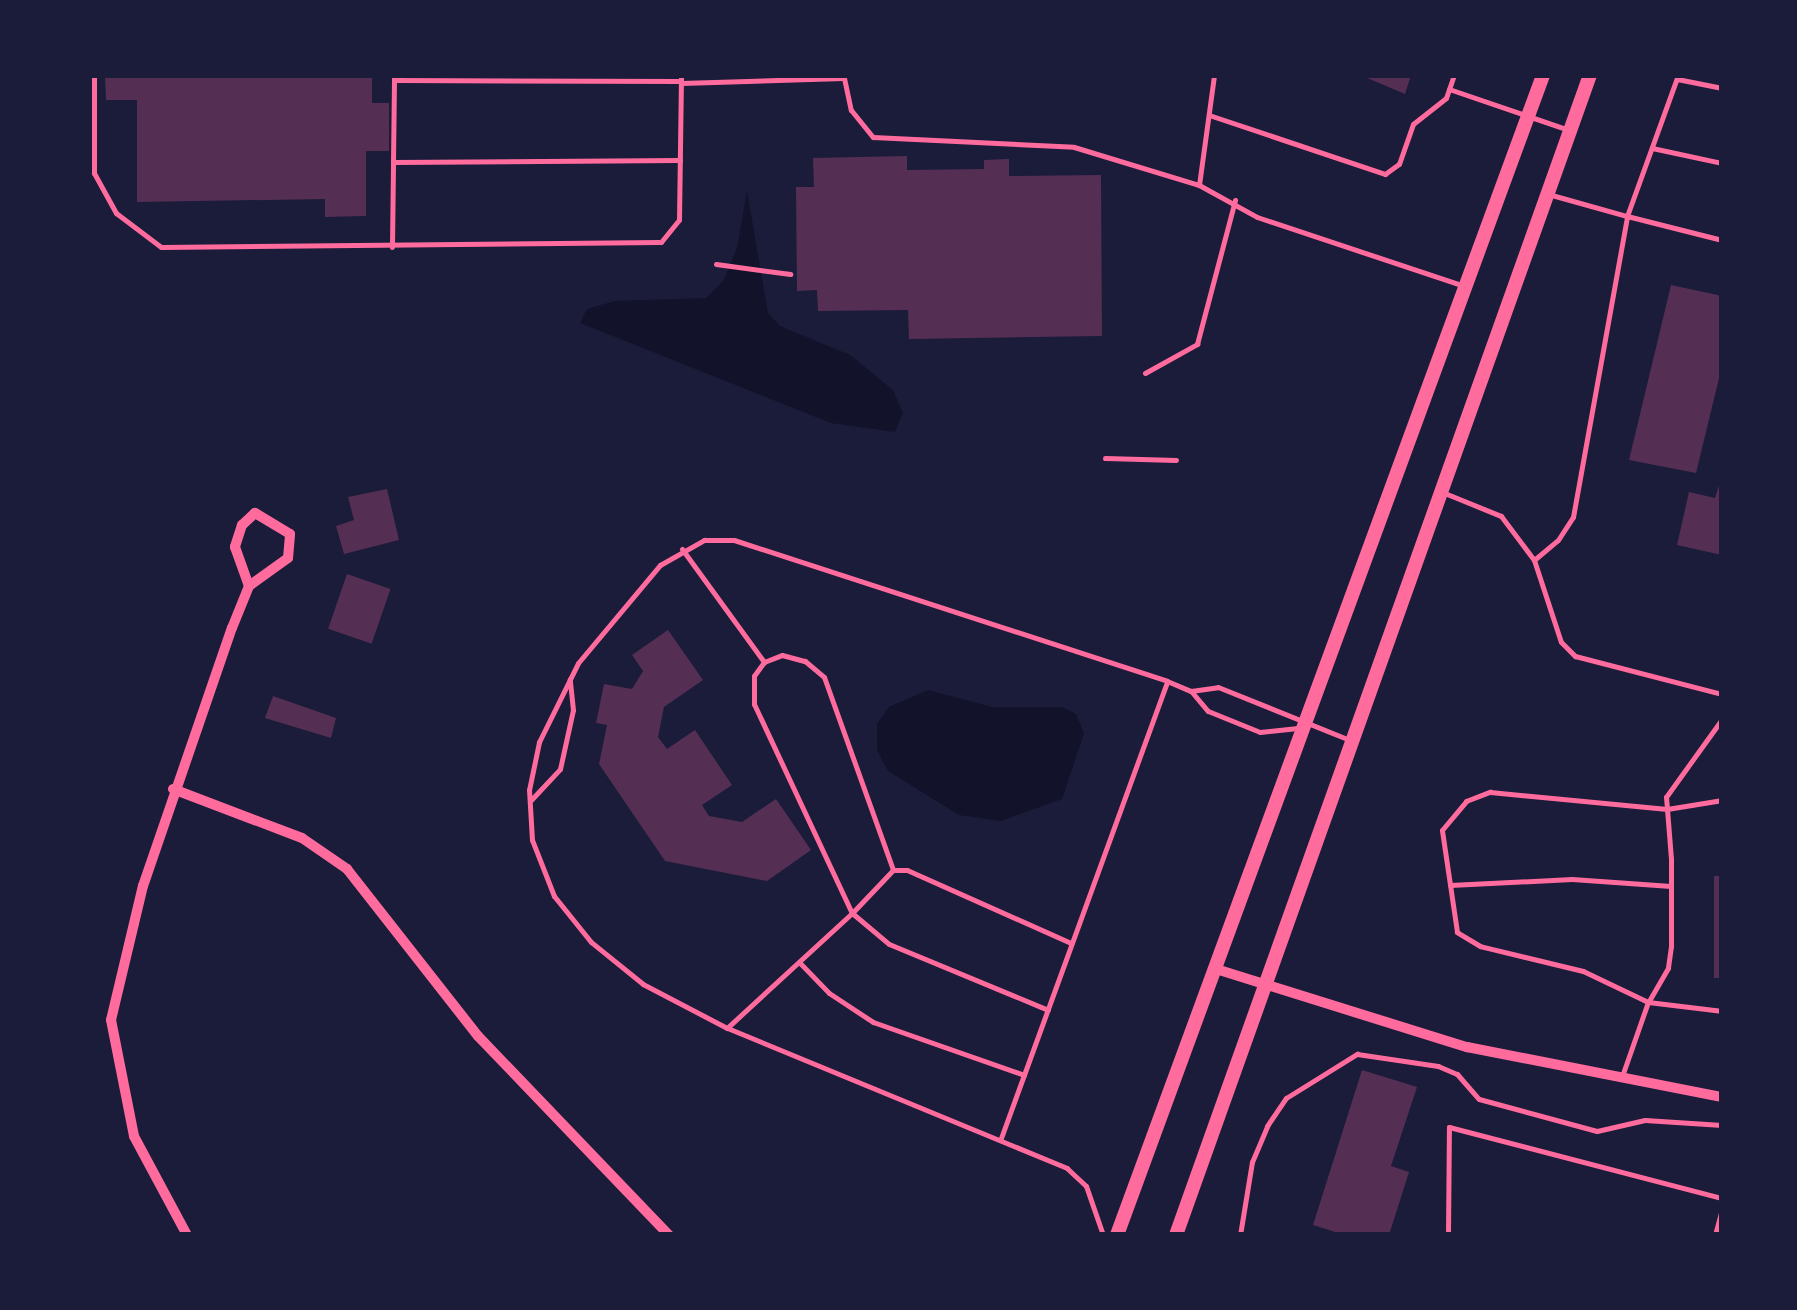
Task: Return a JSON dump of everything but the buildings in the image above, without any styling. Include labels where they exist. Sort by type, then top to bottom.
[{"type":"street","points":[[1117,1235],[1543,75]]},
{"type":"street","points":[[1176,1235],[1590,75]]},
{"type":"street","points":[[188,1235],[134,1136],[112,1036],[143,886],[174,790],[249,586],[283,565],[292,542],[279,522],[255,512],[242,524],[235,546],[249,586]]},
{"type":"street","points":[[174,790],[302,838],[347,869],[478,1036],[669,1235]]},
{"type":"street","points":[[1216,968],[1467,1047],[1620,1082],[1722,1098]]},
{"type":"lane","points":[[94,75],[94,173],[116,214],[161,247],[661,242],[679,220],[681,79]]},
{"type":"lane","points":[[1199,186],[1214,75]]},
{"type":"lane","points":[[1209,115],[1385,174],[1399,164],[1413,124],[1449,89],[1454,75]]},
{"type":"lane","points":[[392,246],[394,78],[844,77],[851,110],[874,137],[1074,148],[1199,186],[1235,200],[1258,217],[1466,286]]},
{"type":"lane","points":[[1534,560],[1573,517],[1627,216],[1678,77],[1722,88]]},
{"type":"lane","points":[[1449,89],[1570,130]]},
{"type":"lane","points":[[1652,148],[1722,163]]},
{"type":"lane","points":[[393,162],[680,160]]},
{"type":"lane","points":[[1548,194],[1722,240]]},
{"type":"lane","points":[[1145,373],[1197,344],[1235,200]]},
{"type":"lane","points":[[1106,458],[1176,460]]},
{"type":"lane","points":[[1442,492],[1502,516],[1534,560],[1561,642],[1576,656],[1722,694]]},
{"type":"lane","points":[[1103,1235],[1091,1196],[1067,1168],[727,1028],[643,984],[592,942],[554,896],[532,840],[529,802],[539,742],[570,676],[660,566],[682,549],[734,540],[793,555],[1168,680],[1191,691],[1208,711],[1260,732],[1283,734],[1305,726]]},
{"type":"lane","points":[[682,549],[764,662]]},
{"type":"lane","points":[[893,870],[824,677],[804,661],[782,655],[764,662],[754,676],[754,704],[852,913],[888,944],[1048,1010]]},
{"type":"lane","points":[[529,802],[560,769],[573,710],[570,676]]},
{"type":"lane","points":[[1001,1138],[1168,680]]},
{"type":"lane","points":[[1191,691],[1218,687],[1269,702],[1305,726],[1353,741]]},
{"type":"lane","points":[[1620,1082],[1648,1002],[1668,968],[1671,886],[1666,797],[1722,720]]},
{"type":"lane","points":[[1722,800],[1667,809],[1490,792],[1466,801],[1442,830],[1457,932],[1480,946],[1584,971],[1648,1002],[1722,1011]]},
{"type":"lane","points":[[727,1028],[893,870],[907,870],[1072,944]]},
{"type":"lane","points":[[1450,885],[1572,879],[1671,886]]},
{"type":"lane","points":[[798,962],[829,993],[873,1022],[1024,1075]]},
{"type":"lane","points":[[1448,1235],[1449,1126],[1722,1198]]},
{"type":"lane","points":[[1715,1235],[1722,1208]]},
{"type":"path","points":[[716,264],[790,274]]},
{"type":"path","points":[[1240,1235],[1252,1162],[1267,1126],[1286,1098],[1357,1054],[1438,1066],[1457,1074],[1479,1099],[1596,1131],[1646,1120],[1722,1125]]},
{"type":"shaded area","points":[[747,191],[768,313],[780,326],[850,355],[893,390],[903,413],[895,432],[831,423],[580,323],[587,309],[615,301],[706,298],[724,280],[737,248]]},
{"type":"shaded area","points":[[928,690],[992,707],[1062,707],[1076,714],[1084,733],[1062,799],[1001,821],[959,815],[888,771],[877,750],[877,724],[889,707]]}]
